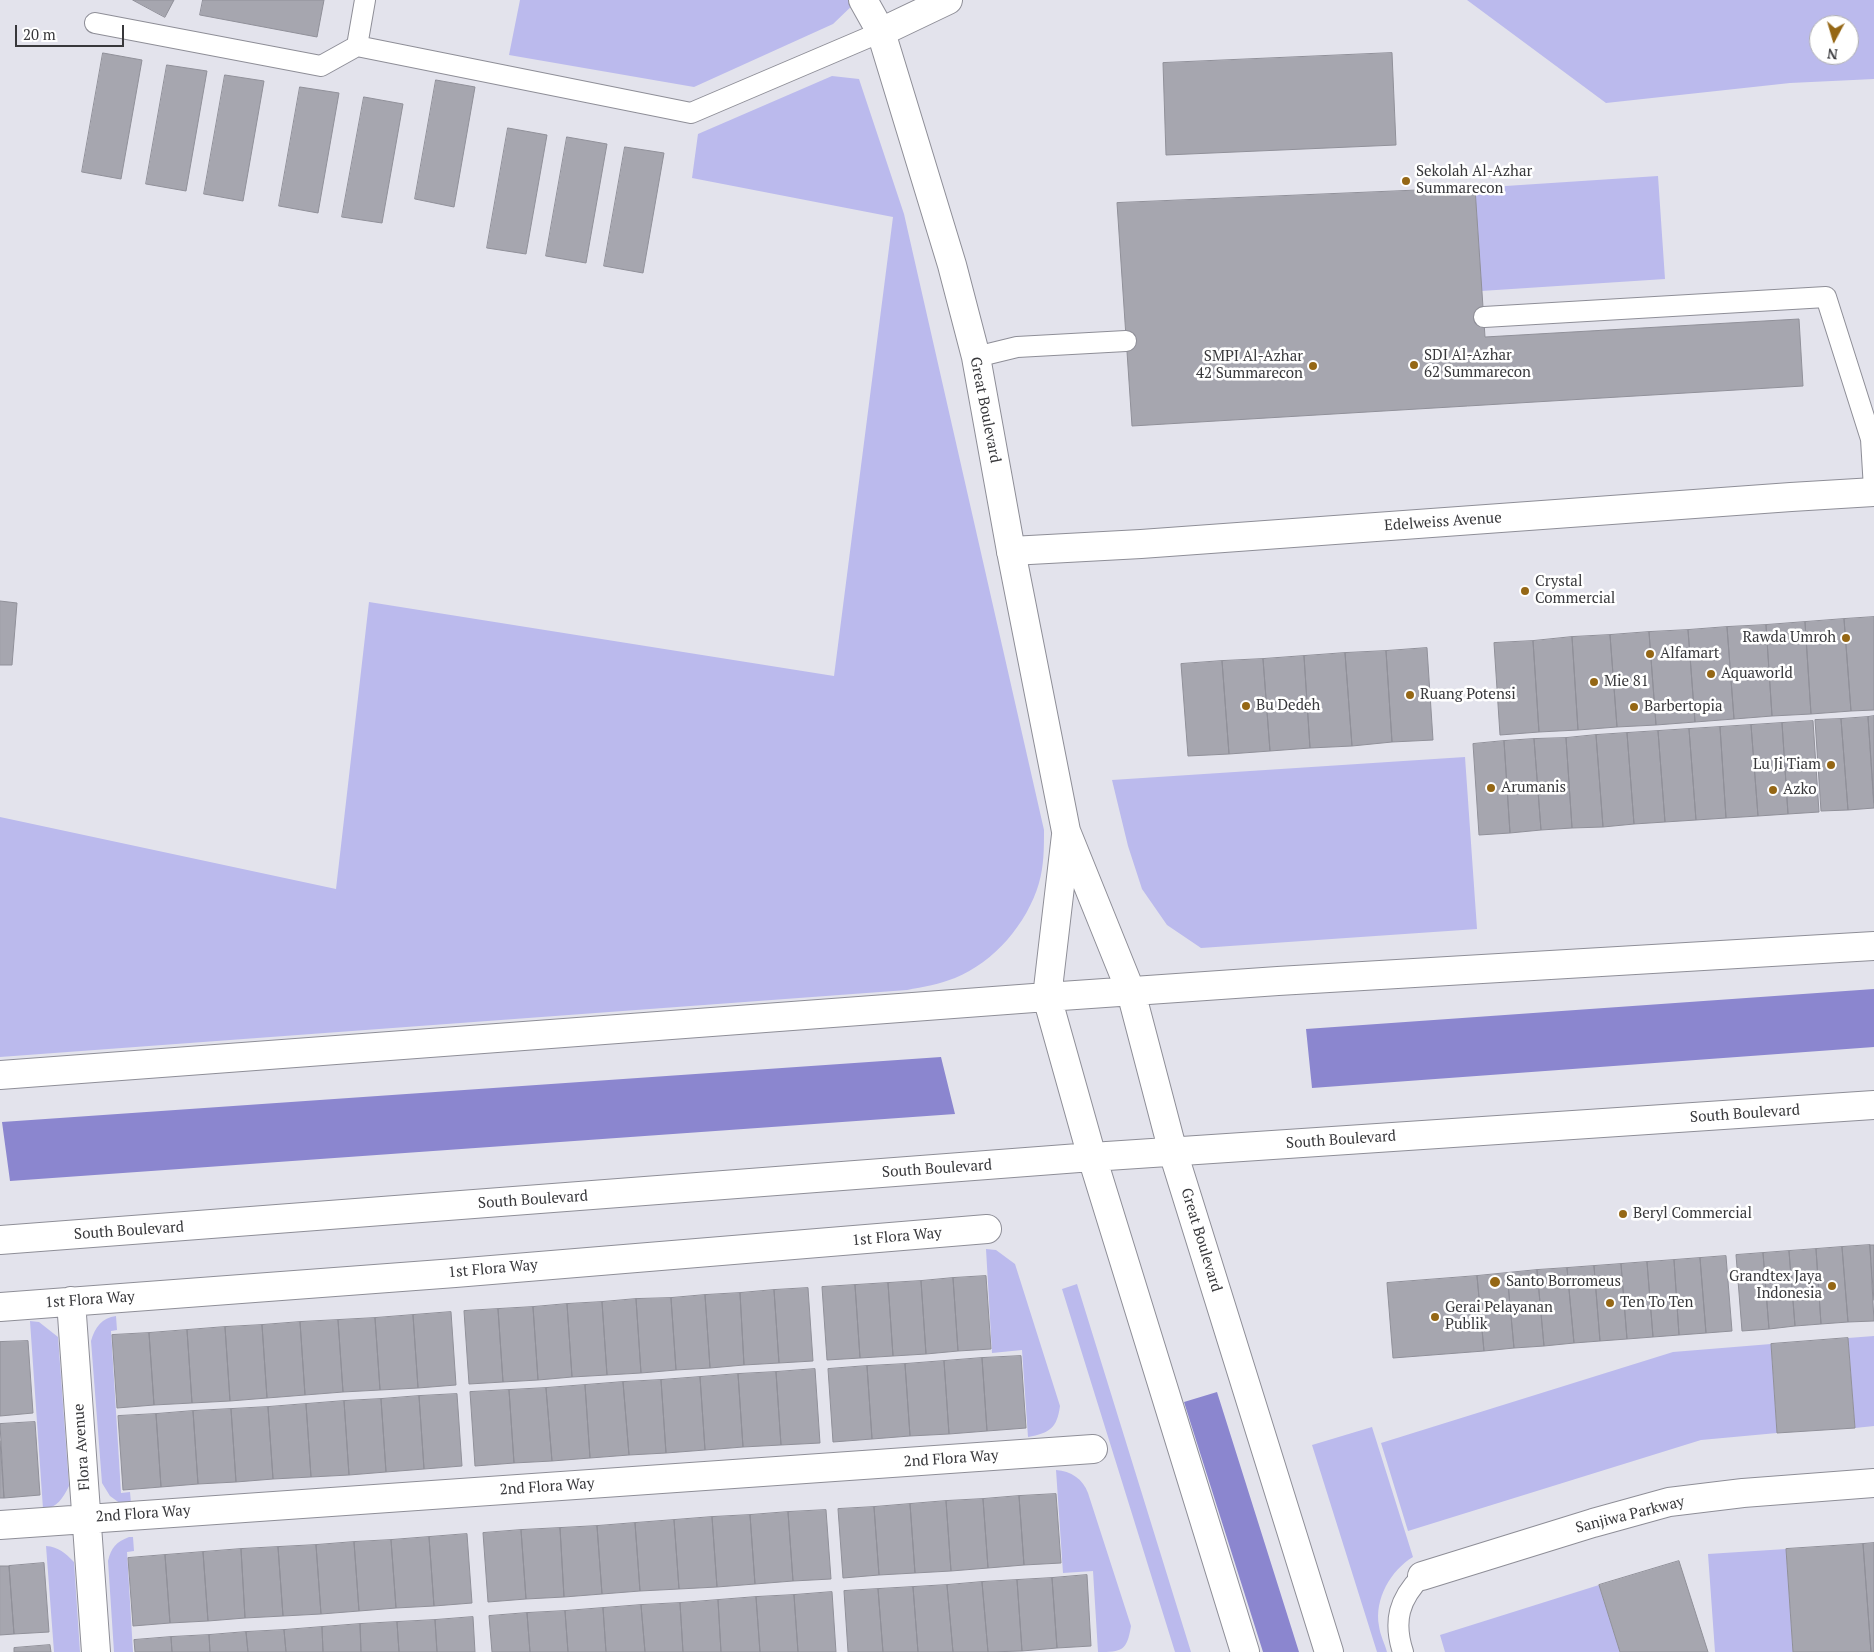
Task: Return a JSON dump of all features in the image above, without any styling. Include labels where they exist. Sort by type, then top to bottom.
[{"type":"street","name":"Great Boulevard","points":[[863,0],[881,32],[952,265],[976,357],[1011,551],[1066,832],[1131,992],[1173,1152],[1329,1652]]},
{"type":"street","points":[[881,32],[948,0]]},
{"type":"street","name":"Edelweiss Avenue","points":[[1011,551],[1141,544],[1874,491]]},
{"type":"street","name":"Great Boulevard","points":[[1066,832],[1048,996],[1092,1157],[1246,1652]]},
{"type":"street","points":[[0,1075],[1048,996],[1874,946]]},
{"type":"street","name":"South Boulevard","points":[[0,1240],[1092,1157],[1874,1105]]},
{"type":"street","name":"1st Flora Way","points":[[0,1307],[465,1272],[987,1229]]},
{"type":"street","name":"Flora Avenue","points":[[71,1301],[96,1652]]},
{"type":"street","name":"2nd Flora Way","points":[[0,1525],[1093,1450]]},
{"type":"street","name":"Sanjiwa Parkway","points":[[1422,1576],[1669,1502],[1743,1493],[1874,1483]]},
{"type":"lane","points":[[357,46],[365,0]]},
{"type":"lane","points":[[95,22],[321,66],[357,46],[691,113],[881,32]]},
{"type":"lane","points":[[1484,317],[1826,297],[1871,439],[1874,491]]},
{"type":"lane","points":[[976,357],[1018,347],[1126,341]]},
{"type":"lane","points":[[1403,1652],[1398,1631],[1401,1608],[1409,1590],[1422,1576]]},
{"type":"shaded area","points":[[520,0],[858,0],[833,24],[694,87],[509,55]]},
{"type":"shaded area","points":[[1467,0],[1874,0],[1874,79],[1790,83],[1606,103]]},
{"type":"shaded area","points":[[832,76],[859,79],[904,214],[1044,830],[1043,864],[1034,898],[1007,940],[983,962],[955,978],[907,990],[0,1057],[0,817],[336,889],[369,602],[834,676],[893,217],[692,178],[698,134]]},
{"type":"shaded area","points":[[1658,176],[1665,279],[1481,291],[1475,188]]},
{"type":"shaded area","points":[[1465,757],[1477,929],[1201,948],[1167,925],[1142,889],[1128,846],[1112,780]]},
{"type":"shaded area","points":[[1874,989],[1874,1047],[1312,1088],[1306,1029]]},
{"type":"shaded area","points":[[941,1057],[955,1114],[10,1181],[2,1122]]},
{"type":"shaded area","points":[[986,1249],[996,1250],[1015,1264],[1060,1406],[1057,1420],[1051,1428],[1042,1434],[1028,1437],[1022,1350],[992,1353]]},
{"type":"shaded area","points":[[1077,1284],[1191,1652],[1175,1652],[1062,1289]]},
{"type":"shaded area","points":[[116,1316],[117,1330],[111,1331],[121,1493],[130,1492],[131,1503],[121,1504],[110,1496],[102,1483],[91,1341],[95,1331],[103,1321]]},
{"type":"shaded area","points":[[30,1321],[39,1322],[58,1337],[69,1486],[59,1502],[52,1507],[43,1509]]},
{"type":"shaded area","points":[[1874,1336],[1874,1426],[1855,1428],[1848,1338]]},
{"type":"shaded area","points":[[1771,1344],[1777,1433],[1701,1440],[1408,1531],[1381,1443],[1673,1352]]},
{"type":"shaded area","points":[[1217,1392],[1299,1652],[1263,1652],[1184,1402]]},
{"type":"shaded area","points":[[1372,1427],[1413,1557],[1391,1577],[1379,1606],[1380,1633],[1387,1652],[1377,1652],[1312,1445]]},
{"type":"shaded area","points":[[1056,1470],[1067,1472],[1076,1477],[1088,1493],[1131,1626],[1128,1641],[1118,1650],[1098,1652],[1093,1571],[1063,1573]]},
{"type":"shaded area","points":[[129,1537],[133,1537],[134,1551],[127,1552],[133,1652],[114,1652],[108,1561],[115,1546]]},
{"type":"shaded area","points":[[46,1546],[62,1551],[74,1562],[80,1652],[54,1652]]},
{"type":"shaded area","points":[[1786,1549],[1793,1652],[1715,1652],[1708,1554]]},
{"type":"shaded area","points":[[1599,1585],[1620,1652],[1445,1652],[1440,1635]]},
{"type":"building","points":[[133,0],[174,0],[165,17]]},
{"type":"building","points":[[203,0],[324,0],[317,37],[200,15]]},
{"type":"building","points":[[103,53],[142,60],[121,179],[82,172]]},
{"type":"building","points":[[1392,53],[1396,145],[1166,155],[1163,63]]},
{"type":"building","points":[[167,65],[207,71],[186,191],[146,184]]},
{"type":"building","points":[[225,75],[264,81],[243,201],[204,194]]},
{"type":"building","points":[[436,80],[475,87],[454,207],[415,199]]},
{"type":"building","points":[[300,87],[339,93],[318,213],[279,206]]},
{"type":"building","points":[[364,97],[403,104],[382,223],[342,217]]},
{"type":"building","points":[[508,128],[547,135],[526,254],[487,248]]},
{"type":"building","points":[[567,137],[607,144],[586,263],[546,256]]},
{"type":"building","points":[[625,147],[664,153],[643,273],[604,266]]},
{"type":"building","points":[[1475,188],[1485,337],[1799,319],[1803,386],[1132,426],[1117,203]]},
{"type":"building","points":[[0,601],[17,603],[12,665],[0,665]]},
{"type":"building","points":[[1874,617],[1874,710],[1851,711],[1844,619]]},
{"type":"building","points":[[1844,619],[1851,711],[1811,714],[1805,622]]},
{"type":"building","points":[[1805,622],[1811,714],[1772,716],[1766,625]]},
{"type":"building","points":[[1766,625],[1772,716],[1734,719],[1727,627]]},
{"type":"building","name":"Aquaworld","points":[[1727,627],[1734,719],[1695,722],[1688,630]]},
{"type":"building","points":[[1688,630],[1695,722],[1656,725],[1649,632]]},
{"type":"building","points":[[1649,632],[1656,725],[1617,727],[1610,635]]},
{"type":"building","name":"Mie 81","points":[[1610,635],[1617,727],[1578,730],[1572,637]]},
{"type":"building","points":[[1572,637],[1578,730],[1539,732],[1533,641]]},
{"type":"building","points":[[1533,641],[1539,732],[1500,735],[1494,643]]},
{"type":"building","name":"Ruang Potensi","points":[[1427,648],[1433,740],[1392,742],[1386,651]]},
{"type":"building","points":[[1386,651],[1392,742],[1352,746],[1345,653]]},
{"type":"building","points":[[1345,653],[1352,746],[1310,748],[1304,656]]},
{"type":"building","points":[[1304,656],[1310,748],[1270,751],[1263,659]]},
{"type":"building","name":"Bu Dedeh","points":[[1263,659],[1270,751],[1229,754],[1222,661]]},
{"type":"building","points":[[1222,661],[1229,754],[1188,756],[1181,664]]},
{"type":"building","points":[[1874,716],[1874,803],[1868,717]]},
{"type":"building","points":[[1868,717],[1874,808],[1848,810],[1841,719]]},
{"type":"building","name":"Lu Ji Tiam","points":[[1841,719],[1848,810],[1821,811],[1815,720]]},
{"type":"building","points":[[1813,721],[1819,812],[1788,814],[1782,723]]},
{"type":"building","points":[[1782,723],[1788,814],[1758,816],[1751,725]]},
{"type":"building","points":[[1751,725],[1758,816],[1726,818],[1720,727]]},
{"type":"building","points":[[1720,727],[1726,818],[1696,820],[1689,729]]},
{"type":"building","points":[[1689,729],[1696,820],[1665,822],[1658,731]]},
{"type":"building","points":[[1658,731],[1665,822],[1634,824],[1627,733]]},
{"type":"building","points":[[1627,733],[1634,824],[1603,827],[1596,735]]},
{"type":"building","points":[[1596,735],[1603,827],[1572,828],[1566,738]]},
{"type":"building","points":[[1566,738],[1572,828],[1541,830],[1534,739]]},
{"type":"building","points":[[1534,739],[1541,830],[1510,833],[1504,741]]},
{"type":"building","name":"Arumanis","points":[[1504,741],[1510,833],[1479,835],[1473,744]]},
{"type":"building","points":[[1870,1245],[1874,1321],[1848,1322],[1842,1247]]},
{"type":"building","points":[[1870,1245],[1874,1245],[1874,1300]]},
{"type":"building","name":"Grandtex Jaya Indonesia","points":[[1842,1247],[1848,1322],[1821,1324],[1816,1249]]},
{"type":"building","points":[[1816,1249],[1821,1324],[1795,1326],[1789,1251]]},
{"type":"building","points":[[1789,1251],[1795,1326],[1769,1329],[1763,1253]]},
{"type":"building","points":[[1763,1253],[1769,1329],[1742,1331],[1736,1255]]},
{"type":"building","points":[[1726,1256],[1732,1331],[1706,1333],[1700,1258]]},
{"type":"building","points":[[1700,1258],[1706,1333],[1679,1335],[1674,1260]]},
{"type":"building","points":[[1674,1260],[1679,1335],[1653,1337],[1647,1262]]},
{"type":"building","points":[[1647,1262],[1653,1337],[1627,1339],[1621,1264]]},
{"type":"building","name":"Ten To Ten","points":[[1621,1264],[1627,1339],[1600,1341],[1594,1266]]},
{"type":"building","points":[[1594,1266],[1600,1341],[1574,1343],[1567,1268]]},
{"type":"building","points":[[1567,1268],[1574,1343],[1544,1346],[1537,1270]]},
{"type":"building","points":[[1537,1270],[1544,1346],[1514,1348],[1507,1273]]},
{"type":"building","points":[[1507,1273],[1514,1348],[1484,1351],[1477,1276]]},
{"type":"building","points":[[986,1276],[991,1349],[958,1351],[953,1278]]},
{"type":"building","name":"Gerai Pelayanan Publik","points":[[1477,1276],[1484,1351],[1393,1358],[1387,1283]]},
{"type":"building","points":[[953,1278],[958,1351],[926,1354],[921,1281]]},
{"type":"building","points":[[921,1281],[926,1354],[893,1356],[888,1283]]},
{"type":"building","points":[[888,1283],[893,1356],[860,1358],[855,1285]]},
{"type":"building","points":[[855,1285],[860,1358],[827,1360],[822,1287]]},
{"type":"building","points":[[808,1288],[813,1361],[779,1363],[774,1290]]},
{"type":"building","points":[[774,1290],[779,1363],[744,1365],[740,1293]]},
{"type":"building","points":[[740,1293],[744,1365],[710,1368],[705,1295]]},
{"type":"building","points":[[705,1295],[710,1368],[676,1370],[671,1298]]},
{"type":"building","points":[[671,1298],[676,1370],[641,1373],[636,1299]]},
{"type":"building","points":[[636,1299],[641,1373],[607,1375],[602,1302]]},
{"type":"building","points":[[602,1302],[607,1375],[572,1377],[567,1304]]},
{"type":"building","points":[[567,1304],[572,1377],[538,1380],[533,1307]]},
{"type":"building","points":[[533,1307],[538,1380],[503,1382],[498,1309]]},
{"type":"building","points":[[498,1309],[503,1382],[469,1384],[464,1311]]},
{"type":"building","points":[[451,1312],[456,1385],[418,1388],[413,1315]]},
{"type":"building","points":[[413,1315],[418,1388],[380,1390],[375,1318]]},
{"type":"building","points":[[375,1318],[380,1390],[343,1392],[338,1320]]},
{"type":"building","points":[[338,1320],[343,1392],[305,1395],[300,1322]]},
{"type":"building","points":[[300,1322],[305,1395],[267,1398],[262,1325]]},
{"type":"building","points":[[262,1325],[267,1398],[230,1401],[225,1327]]},
{"type":"building","points":[[225,1327],[230,1401],[192,1403],[187,1330]]},
{"type":"building","points":[[187,1330],[192,1403],[154,1405],[149,1333]]},
{"type":"building","points":[[149,1333],[154,1405],[117,1408],[112,1335]]},
{"type":"building","points":[[1848,1338],[1855,1428],[1777,1433],[1771,1344]]},
{"type":"building","points":[[28,1341],[33,1413],[0,1416],[0,1342]]},
{"type":"building","points":[[1021,1356],[1026,1428],[987,1431],[982,1358]]},
{"type":"building","points":[[982,1358],[987,1431],[949,1434],[944,1361]]},
{"type":"building","points":[[944,1361],[949,1434],[910,1436],[905,1364]]},
{"type":"building","points":[[905,1364],[910,1436],[872,1439],[867,1366]]},
{"type":"building","points":[[867,1366],[872,1439],[833,1442],[828,1369]]},
{"type":"building","points":[[815,1369],[820,1443],[781,1445],[776,1372]]},
{"type":"building","points":[[776,1372],[781,1445],[743,1447],[738,1374]]},
{"type":"building","points":[[738,1374],[743,1447],[705,1450],[700,1377]]},
{"type":"building","points":[[700,1377],[705,1450],[666,1453],[661,1380]]},
{"type":"building","points":[[661,1380],[666,1453],[629,1455],[623,1382]]},
{"type":"building","points":[[623,1382],[629,1455],[590,1458],[585,1385]]},
{"type":"building","points":[[585,1385],[590,1458],[552,1461],[546,1388]]},
{"type":"building","points":[[546,1388],[552,1461],[514,1463],[509,1390]]},
{"type":"building","points":[[509,1390],[514,1463],[475,1466],[470,1392]]},
{"type":"building","points":[[457,1394],[462,1466],[424,1469],[419,1396]]},
{"type":"building","points":[[419,1396],[424,1469],[386,1472],[381,1399]]},
{"type":"building","points":[[381,1399],[386,1472],[349,1475],[344,1401]]},
{"type":"building","points":[[344,1401],[349,1475],[311,1477],[306,1404]]},
{"type":"building","points":[[306,1404],[311,1477],[273,1479],[268,1407]]},
{"type":"building","points":[[268,1407],[273,1479],[236,1482],[231,1409]]},
{"type":"building","points":[[231,1409],[236,1482],[198,1484],[193,1411]]},
{"type":"building","points":[[193,1411],[198,1484],[161,1487],[156,1414]]},
{"type":"building","points":[[156,1414],[161,1487],[123,1490],[118,1416]]},
{"type":"building","points":[[35,1422],[40,1495],[4,1498],[0,1424]]},
{"type":"building","points":[[0,1441],[4,1498],[0,1498]]},
{"type":"building","points":[[1056,1494],[1061,1563],[1024,1565],[1019,1496]]},
{"type":"building","points":[[1019,1496],[1024,1565],[988,1568],[983,1499]]},
{"type":"building","points":[[983,1499],[988,1568],[951,1571],[946,1501]]},
{"type":"building","points":[[946,1501],[951,1571],[915,1573],[910,1504]]},
{"type":"building","points":[[910,1504],[915,1573],[879,1575],[874,1507]]},
{"type":"building","points":[[874,1507],[879,1575],[843,1578],[838,1509]]},
{"type":"building","points":[[826,1510],[831,1579],[793,1581],[788,1512]]},
{"type":"building","points":[[788,1512],[793,1581],[755,1584],[750,1515]]},
{"type":"building","points":[[750,1515],[755,1584],[717,1587],[712,1517]]},
{"type":"building","points":[[712,1517],[717,1587],[679,1589],[674,1520]]},
{"type":"building","points":[[674,1520],[679,1589],[640,1591],[635,1523]]},
{"type":"building","points":[[635,1523],[640,1591],[602,1594],[597,1526]]},
{"type":"building","points":[[597,1526],[602,1594],[564,1597],[560,1528]]},
{"type":"building","points":[[560,1528],[564,1597],[526,1599],[521,1530]]},
{"type":"building","points":[[521,1530],[526,1599],[488,1602],[483,1533]]},
{"type":"building","points":[[467,1534],[472,1603],[434,1606],[429,1537]]},
{"type":"building","points":[[429,1537],[434,1606],[396,1608],[391,1540]]},
{"type":"building","points":[[391,1540],[396,1608],[359,1611],[354,1542]]},
{"type":"building","points":[[354,1542],[359,1611],[321,1614],[316,1545]]},
{"type":"building","points":[[1874,1543],[1874,1652],[1871,1652],[1863,1544]]},
{"type":"building","points":[[1863,1544],[1871,1652],[1793,1652],[1786,1549]]},
{"type":"building","points":[[316,1545],[321,1614],[283,1616],[278,1547]]},
{"type":"building","points":[[278,1547],[283,1616],[245,1618],[241,1549]]},
{"type":"building","points":[[241,1549],[245,1618],[208,1621],[203,1552]]},
{"type":"building","points":[[203,1552],[208,1621],[170,1623],[165,1555]]},
{"type":"building","points":[[165,1555],[170,1623],[133,1626],[128,1558]]},
{"type":"building","points":[[1679,1561],[1708,1652],[1620,1652],[1599,1585]]},
{"type":"building","points":[[44,1563],[49,1632],[14,1634],[9,1566]]},
{"type":"building","points":[[0,1566],[9,1566],[14,1634],[0,1635]]},
{"type":"building","points":[[1087,1575],[1091,1646],[1057,1648],[1052,1578]]},
{"type":"building","points":[[1052,1578],[1057,1648],[1022,1651],[1017,1580]]},
{"type":"building","points":[[1017,1580],[1022,1651],[988,1652],[982,1582]]},
{"type":"building","points":[[982,1582],[988,1652],[953,1652],[947,1585]]},
{"type":"building","points":[[947,1585],[953,1652],[918,1652],[913,1587]]},
{"type":"building","points":[[913,1587],[918,1652],[883,1652],[878,1589]]},
{"type":"building","points":[[878,1589],[883,1652],[848,1652],[844,1591]]},
{"type":"building","points":[[832,1592],[836,1652],[798,1652],[794,1595]]},
{"type":"building","points":[[794,1595],[798,1652],[760,1652],[756,1597]]},
{"type":"building","points":[[756,1597],[760,1652],[721,1652],[718,1600]]},
{"type":"building","points":[[718,1600],[721,1652],[683,1652],[680,1603]]},
{"type":"building","points":[[680,1603],[683,1652],[645,1652],[641,1605]]},
{"type":"building","points":[[641,1605],[645,1652],[606,1652],[603,1608]]},
{"type":"building","points":[[603,1608],[606,1652],[568,1652],[565,1611]]},
{"type":"building","points":[[565,1611],[568,1652],[530,1652],[527,1613]]},
{"type":"building","points":[[527,1613],[530,1652],[492,1652],[489,1616]]},
{"type":"building","points":[[473,1617],[475,1652],[437,1652],[435,1620]]},
{"type":"building","points":[[435,1620],[437,1652],[399,1652],[397,1622]]},
{"type":"building","points":[[397,1622],[399,1652],[361,1652],[360,1624]]},
{"type":"building","points":[[360,1624],[361,1652],[323,1652],[322,1627]]},
{"type":"building","points":[[322,1627],[323,1652],[286,1652],[284,1630]]},
{"type":"building","points":[[284,1630],[286,1652],[248,1652],[246,1632]]},
{"type":"building","points":[[246,1632],[248,1652],[210,1652],[209,1635]]},
{"type":"building","points":[[209,1635],[210,1652],[172,1652],[171,1637]]},
{"type":"building","points":[[171,1637],[172,1652],[135,1652],[134,1640]]},
{"type":"building","points":[[50,1645],[51,1652],[14,1652],[14,1648]]},
{"type":"place","name":"Sekolah Al-Azhar Summarecon","points":[[1406,181]]},
{"type":"place","name":"SDI Al-Azhar 62 Summarecon","points":[[1414,365]]},
{"type":"place","name":"SMPI Al-Azhar 42 Summarecon","points":[[1313,366]]},
{"type":"place","name":"Crystal Commercial","points":[[1525,591]]},
{"type":"place","name":"Rawda Umroh","points":[[1846,638]]},
{"type":"place","name":"Alfamart","points":[[1650,654]]},
{"type":"place","name":"Aquaworld","points":[[1711,674]]},
{"type":"place","name":"Mie 81","points":[[1594,682]]},
{"type":"place","name":"Ruang Potensi","points":[[1410,695]]},
{"type":"place","name":"Bu Dedeh","points":[[1246,706]]},
{"type":"place","name":"Barbertopia","points":[[1634,707]]},
{"type":"place","name":"Lu Ji Tiam","points":[[1831,765]]},
{"type":"place","name":"Arumanis","points":[[1491,788]]},
{"type":"place","name":"Azko","points":[[1773,790]]},
{"type":"place","name":"Beryl Commercial","points":[[1623,1214]]},
{"type":"place","name":"Santo Borromeus","points":[[1495,1282]]},
{"type":"place","name":"Grandtex Jaya Indonesia","points":[[1832,1286]]},
{"type":"place","name":"Ten To Ten","points":[[1610,1303]]},
{"type":"place","name":"Gerai Pelayanan Publik","points":[[1435,1317]]}]
